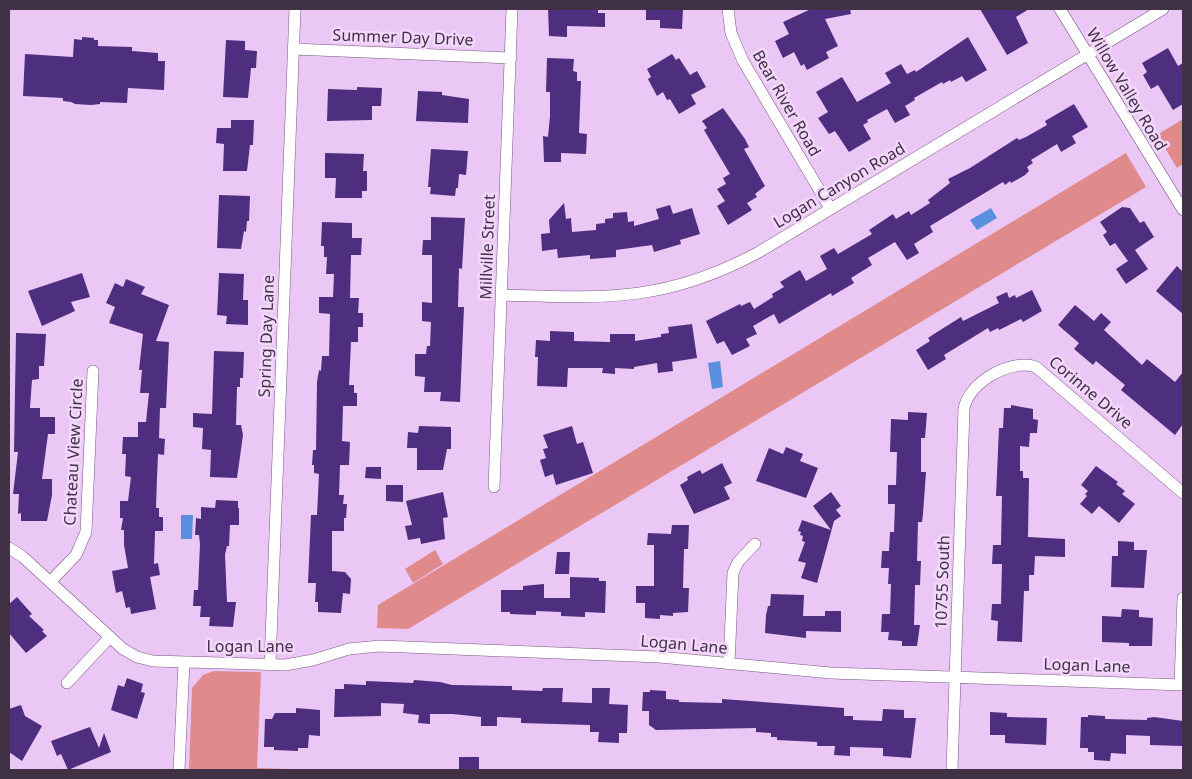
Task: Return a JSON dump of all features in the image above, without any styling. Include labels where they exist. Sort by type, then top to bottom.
[{"type":"street","name":"Spring Day Lane","points":[[270,665],[295,9]]},
{"type":"street","name":"Millville Street","points":[[494,488],[512,9]]},
{"type":"street","name":"Bear River Road","points":[[728,9],[731,33],[743,61],[830,208]]},
{"type":"street","name":"Willow Valley Road","points":[[1060,9],[1183,210]]},
{"type":"street","name":"Logan Canyon Road","points":[[502,295],[604,298],[653,292],[678,286],[739,262],[1163,9]]},
{"type":"street","name":"Summer Day Drive","points":[[293,50],[510,58]]},
{"type":"street","name":"Corinne Drive","points":[[968,395],[979,384],[1011,365],[1024,364],[1036,367],[1183,493]]},
{"type":"street","name":"Chateau View Circle","points":[[50,582],[76,555],[86,532],[93,370]]},
{"type":"street","name":"10755 South","points":[[952,770],[964,409],[968,395]]},
{"type":"street","points":[[729,664],[733,574],[738,562],[754,544]]},
{"type":"street","name":"Logan Lane","points":[[9,548],[23,557],[123,649],[137,657],[152,661],[270,665],[295,664],[349,649],[380,646],[642,656],[831,673],[1182,685]]},
{"type":"street","points":[[1182,685],[1183,598]]},
{"type":"street","points":[[67,683],[110,637]]},
{"type":"street","points":[[179,770],[184,662]]},
{"type":"shaded area","points":[[1183,119],[1183,164],[1177,168],[1157,135]]},
{"type":"shaded area","points":[[1126,153],[1146,187],[408,629],[377,628],[378,605]]},
{"type":"shaded area","points":[[435,550],[443,564],[413,583],[405,569]]},
{"type":"shaded area","points":[[214,671],[261,672],[257,768],[316,770],[189,770],[192,688],[203,675]]},
{"type":"water","points":[[991,208],[997,218],[977,230],[970,220]]},
{"type":"water","points":[[720,361],[723,387],[712,389],[708,363]]},
{"type":"water","points":[[181,515],[193,515],[192,539],[181,539]]},
{"type":"building","points":[[548,9],[598,9],[598,13],[605,13],[605,27],[567,26],[567,37],[549,36]]},
{"type":"building","points":[[646,9],[683,9],[682,29],[660,28],[660,20],[646,20]]},
{"type":"building","points":[[811,9],[850,9],[851,14],[825,19],[838,46],[826,52],[829,58],[807,70],[804,64],[801,66],[794,52],[783,58],[775,41],[789,34],[783,22]]},
{"type":"building","points":[[980,9],[1029,9],[1016,17],[1028,43],[1007,55]]},
{"type":"building","points":[[82,37],[98,40],[98,46],[132,47],[132,51],[158,53],[158,61],[165,61],[164,90],[128,88],[127,103],[100,102],[100,104],[91,105],[63,101],[63,98],[23,96],[25,54],[73,57],[74,39],[82,40]]},
{"type":"building","points":[[968,37],[987,70],[966,82],[962,76],[951,82],[950,80],[943,84],[942,82],[914,98],[915,100],[905,106],[910,115],[895,123],[887,109],[867,120],[868,122],[863,125],[871,139],[849,152],[835,131],[829,134],[818,118],[828,112],[816,92],[842,77],[857,102],[891,83],[885,73],[901,64],[907,74],[915,70],[916,72]]},
{"type":"building","points":[[226,40],[245,41],[245,50],[257,51],[256,68],[251,68],[248,98],[223,97]]},
{"type":"building","points":[[1168,48],[1178,66],[1183,63],[1183,104],[1173,110],[1158,85],[1151,89],[1143,75],[1147,72],[1142,63]]},
{"type":"building","points":[[672,54],[676,60],[679,58],[690,75],[697,71],[706,87],[691,95],[696,104],[679,114],[670,99],[667,100],[663,92],[657,96],[648,79],[651,77],[647,69]]},
{"type":"building","points":[[547,58],[574,59],[573,71],[577,72],[577,81],[581,81],[579,133],[587,134],[586,154],[561,153],[561,162],[544,162],[543,136],[548,137],[550,116],[550,92],[546,92]]},
{"type":"building","points":[[357,87],[382,88],[381,106],[372,106],[372,120],[327,121],[328,89],[357,90]]},
{"type":"building","points":[[418,91],[442,92],[442,95],[469,99],[468,123],[416,121]]},
{"type":"building","points":[[1074,104],[1088,127],[1072,136],[1076,143],[1061,152],[1057,144],[1031,160],[1033,163],[1027,167],[1029,171],[1025,175],[1005,185],[1003,182],[930,226],[933,232],[914,244],[919,253],[907,260],[895,242],[868,258],[872,265],[851,278],[854,283],[832,296],[831,293],[779,324],[774,314],[753,326],[757,334],[746,339],[750,346],[732,355],[724,341],[717,344],[706,321],[740,304],[741,306],[750,302],[754,309],[773,297],[772,294],[784,287],[780,282],[800,270],[806,281],[827,269],[820,256],[834,248],[838,254],[872,234],[869,230],[893,214],[896,219],[909,211],[911,215],[930,203],[928,200],[950,183],[948,179],[970,168],[1017,138],[1019,140],[1026,137],[1047,125],[1045,121]]},
{"type":"building","points":[[723,108],[745,139],[749,147],[744,149],[765,186],[755,194],[757,197],[747,203],[752,210],[728,225],[717,206],[725,201],[717,189],[726,184],[723,178],[730,174],[704,130],[707,128],[702,121]]},
{"type":"building","points":[[231,120],[254,120],[253,145],[250,145],[247,171],[223,171],[224,144],[216,143],[217,128],[231,128]]},
{"type":"building","points":[[431,149],[468,151],[466,175],[459,174],[458,188],[456,188],[455,196],[430,194],[431,187],[428,187]]},
{"type":"building","points":[[325,153],[364,154],[363,171],[367,171],[367,191],[362,191],[362,198],[335,198],[336,178],[325,178]]},
{"type":"building","points":[[219,195],[250,196],[249,221],[247,221],[246,232],[244,231],[241,249],[217,248]]},
{"type":"building","points":[[564,203],[566,219],[571,218],[572,232],[596,230],[596,224],[605,223],[605,219],[613,218],[613,213],[627,212],[628,222],[634,221],[634,226],[659,219],[656,209],[670,205],[673,214],[692,208],[700,234],[680,240],[681,244],[654,252],[652,245],[616,250],[616,257],[590,259],[590,255],[558,258],[557,249],[542,251],[541,234],[550,233],[549,220]]},
{"type":"building","points":[[1122,207],[1130,208],[1140,223],[1144,221],[1154,237],[1135,250],[1148,269],[1126,284],[1116,269],[1128,261],[1115,243],[1110,246],[1103,235],[1107,232],[1100,222]]},
{"type":"building","points":[[431,217],[465,218],[462,269],[459,268],[458,307],[464,307],[460,402],[440,401],[441,392],[424,392],[425,377],[415,376],[415,354],[426,354],[427,346],[430,346],[431,322],[422,321],[422,302],[432,303],[432,255],[422,255],[423,240],[431,240]]},
{"type":"building","points":[[322,222],[352,223],[352,238],[362,238],[361,255],[351,255],[350,298],[359,298],[358,313],[363,313],[363,327],[358,327],[358,342],[351,342],[349,385],[354,385],[354,393],[357,393],[357,406],[343,406],[342,441],[350,442],[349,465],[340,465],[339,495],[344,495],[343,504],[347,504],[346,518],[344,518],[344,531],[332,531],[332,571],[345,572],[351,579],[350,594],[343,593],[341,613],[318,612],[318,602],[315,602],[316,583],[308,583],[311,515],[317,515],[319,474],[314,473],[314,465],[312,465],[313,450],[316,450],[317,382],[319,370],[321,371],[322,356],[329,356],[330,314],[319,313],[319,297],[333,297],[334,274],[326,274],[327,257],[324,257],[324,246],[321,246]]},
{"type":"building","points":[[1177,266],[1183,272],[1183,314],[1156,291]]},
{"type":"building","points":[[82,273],[90,297],[71,302],[75,311],[42,326],[28,291]]},
{"type":"building","points":[[219,273],[244,274],[243,300],[248,300],[248,325],[226,324],[227,316],[217,315]]},
{"type":"building","points":[[126,279],[145,287],[141,294],[169,305],[156,341],[169,342],[166,408],[160,408],[159,438],[165,439],[164,455],[158,454],[157,478],[156,508],[159,508],[159,517],[163,517],[163,531],[155,531],[154,564],[158,563],[160,575],[150,577],[156,609],[131,614],[130,607],[126,608],[122,591],[116,593],[112,571],[128,568],[124,545],[124,530],[121,530],[123,518],[120,518],[120,501],[128,501],[131,477],[125,476],[126,454],[122,454],[123,437],[138,437],[138,422],[146,422],[149,393],[140,393],[142,370],[139,370],[143,334],[109,323],[115,307],[106,303],[115,283],[123,287]]},
{"type":"building","points":[[1032,290],[1042,311],[1023,322],[1021,319],[999,330],[998,328],[990,332],[988,328],[944,355],[946,359],[928,370],[916,350],[930,341],[928,338],[961,317],[963,321],[999,303],[996,297],[1007,292],[1009,298],[1015,295],[1016,298]]},
{"type":"building","points":[[1075,305],[1094,321],[1101,313],[1111,322],[1104,330],[1142,365],[1147,359],[1175,382],[1183,372],[1183,424],[1175,435],[1121,390],[1125,385],[1096,361],[1093,365],[1074,349],[1079,343],[1058,325]]},
{"type":"building","points":[[692,324],[697,358],[672,362],[673,371],[658,373],[657,363],[634,367],[634,369],[615,368],[615,374],[602,373],[603,368],[568,368],[567,387],[537,386],[538,357],[535,357],[536,340],[550,341],[550,331],[574,332],[574,341],[610,342],[610,334],[635,334],[635,341],[661,337],[661,334],[669,333],[668,327]]},
{"type":"building","points":[[16,333],[46,334],[44,366],[39,366],[39,379],[32,380],[30,408],[40,408],[40,417],[55,417],[55,434],[48,434],[42,479],[52,479],[52,495],[47,521],[21,521],[21,513],[18,514],[19,494],[13,494],[18,452],[14,452]]},
{"type":"building","points":[[214,351],[244,352],[243,378],[240,378],[240,387],[237,387],[236,425],[241,425],[243,435],[237,478],[210,477],[211,450],[202,449],[203,428],[193,427],[193,413],[212,414]]},
{"type":"building","points":[[1011,405],[1033,409],[1033,419],[1038,420],[1037,433],[1030,433],[1029,447],[1020,446],[1020,471],[1023,471],[1023,478],[1029,478],[1028,537],[1065,539],[1065,557],[1035,556],[1034,575],[1029,575],[1029,591],[1024,591],[1022,642],[997,641],[998,621],[991,620],[992,604],[1001,604],[1002,564],[992,564],[993,545],[1001,545],[1002,496],[996,496],[999,428],[1003,428],[1004,408],[1011,408]]},
{"type":"building","points":[[908,412],[927,413],[925,438],[921,438],[921,472],[926,472],[922,522],[918,522],[917,561],[921,561],[920,585],[915,585],[914,625],[920,625],[917,646],[902,646],[902,641],[888,640],[889,632],[881,632],[882,614],[890,614],[891,584],[888,584],[889,568],[881,568],[882,551],[889,551],[890,532],[894,532],[895,504],[888,504],[888,485],[896,485],[897,452],[890,452],[891,419],[908,420]]},
{"type":"building","points":[[419,426],[451,427],[451,449],[447,449],[443,470],[417,470],[417,448],[407,448],[408,432],[418,433]]},
{"type":"building","points":[[572,426],[577,444],[583,442],[593,473],[556,485],[553,474],[545,477],[540,460],[546,458],[543,449],[548,448],[543,435]]},
{"type":"building","points":[[786,447],[803,454],[800,461],[818,468],[806,498],[756,481],[769,448],[783,454]]},
{"type":"building","points":[[722,463],[732,483],[724,487],[730,499],[694,514],[680,485],[688,480],[687,477],[700,470],[702,474]]},
{"type":"building","points":[[1096,466],[1118,482],[1116,484],[1125,491],[1122,494],[1135,504],[1119,523],[1099,506],[1092,514],[1080,504],[1087,496],[1085,494],[1088,491],[1081,485]]},
{"type":"building","points":[[366,467],[381,467],[381,479],[365,478]]},
{"type":"building","points":[[386,485],[403,485],[403,502],[386,501]]},
{"type":"building","points":[[443,492],[448,517],[443,518],[445,539],[421,544],[420,538],[408,540],[405,526],[412,525],[406,501]]},
{"type":"building","points":[[831,492],[841,506],[836,510],[841,516],[834,521],[817,583],[801,578],[806,563],[798,561],[805,542],[802,541],[803,536],[800,535],[801,532],[798,531],[802,520],[831,530],[813,506]]},
{"type":"building","points":[[216,500],[238,501],[239,508],[239,525],[230,525],[229,546],[227,546],[225,555],[227,602],[236,602],[233,627],[209,626],[210,617],[200,617],[201,606],[193,606],[194,590],[198,590],[200,544],[199,535],[195,535],[196,518],[201,519],[201,507],[215,508]]},
{"type":"building","points":[[672,525],[689,525],[688,549],[684,549],[683,588],[689,588],[688,612],[673,613],[673,616],[660,615],[660,619],[645,618],[645,603],[636,603],[636,586],[654,586],[654,545],[647,545],[648,533],[671,534]]},
{"type":"building","points":[[1118,541],[1134,542],[1134,550],[1147,550],[1144,588],[1111,587],[1112,556],[1118,556]]},
{"type":"building","points":[[557,552],[570,552],[569,574],[555,574]]},
{"type":"building","points":[[570,577],[599,578],[599,581],[606,581],[605,613],[585,612],[585,617],[561,616],[561,612],[536,611],[536,615],[501,612],[501,590],[523,590],[523,586],[544,584],[544,598],[570,598]]},
{"type":"building","points":[[771,594],[804,595],[803,616],[825,616],[825,611],[841,611],[841,632],[806,631],[806,638],[765,633],[766,615],[768,606],[770,606]]},
{"type":"building","points":[[17,597],[32,614],[29,616],[44,630],[42,631],[47,636],[26,653],[9,633],[9,604]]},
{"type":"building","points":[[1122,609],[1139,610],[1139,617],[1153,618],[1152,646],[1129,646],[1129,643],[1102,642],[1102,616],[1121,617]]},
{"type":"building","points":[[127,678],[143,684],[141,692],[145,693],[137,719],[111,710],[118,685],[124,687]]},
{"type":"building","points":[[414,680],[452,685],[512,686],[512,690],[542,691],[543,688],[563,688],[562,702],[592,703],[592,688],[610,688],[609,704],[628,705],[627,733],[619,733],[619,743],[598,742],[599,732],[590,732],[590,725],[521,723],[521,718],[497,717],[497,726],[481,726],[481,717],[453,714],[430,714],[430,724],[418,723],[419,715],[403,713],[404,704],[381,703],[381,716],[334,717],[335,689],[344,689],[344,684],[366,685],[366,681],[413,683]]},
{"type":"building","points":[[650,690],[666,691],[666,699],[679,700],[679,702],[722,703],[722,699],[844,708],[844,716],[853,716],[853,720],[882,721],[883,709],[904,710],[904,718],[916,718],[911,758],[883,756],[883,748],[850,747],[850,756],[834,755],[835,746],[817,746],[817,742],[777,740],[777,737],[771,737],[771,733],[756,732],[756,728],[656,730],[649,725],[649,711],[642,711],[643,692],[650,692]]},
{"type":"building","points":[[21,705],[25,716],[42,726],[22,761],[9,752],[9,709]]},
{"type":"building","points":[[296,708],[320,710],[320,736],[309,735],[308,748],[298,748],[298,751],[274,750],[274,747],[264,747],[265,719],[272,719],[275,713],[296,713]]},
{"type":"building","points":[[990,712],[1007,713],[1007,717],[1047,718],[1046,745],[1005,743],[1005,735],[990,735]]},
{"type":"building","points":[[1088,715],[1105,716],[1105,719],[1147,720],[1147,718],[1154,717],[1183,721],[1183,746],[1150,745],[1150,736],[1126,735],[1126,754],[1111,753],[1110,761],[1094,760],[1094,752],[1088,752],[1088,748],[1080,748],[1081,717],[1088,717]]},
{"type":"building","points":[[90,727],[99,748],[104,733],[111,752],[68,770],[61,754],[57,756],[51,741]]},
{"type":"building","points":[[459,757],[479,757],[479,770],[459,770]]}]
